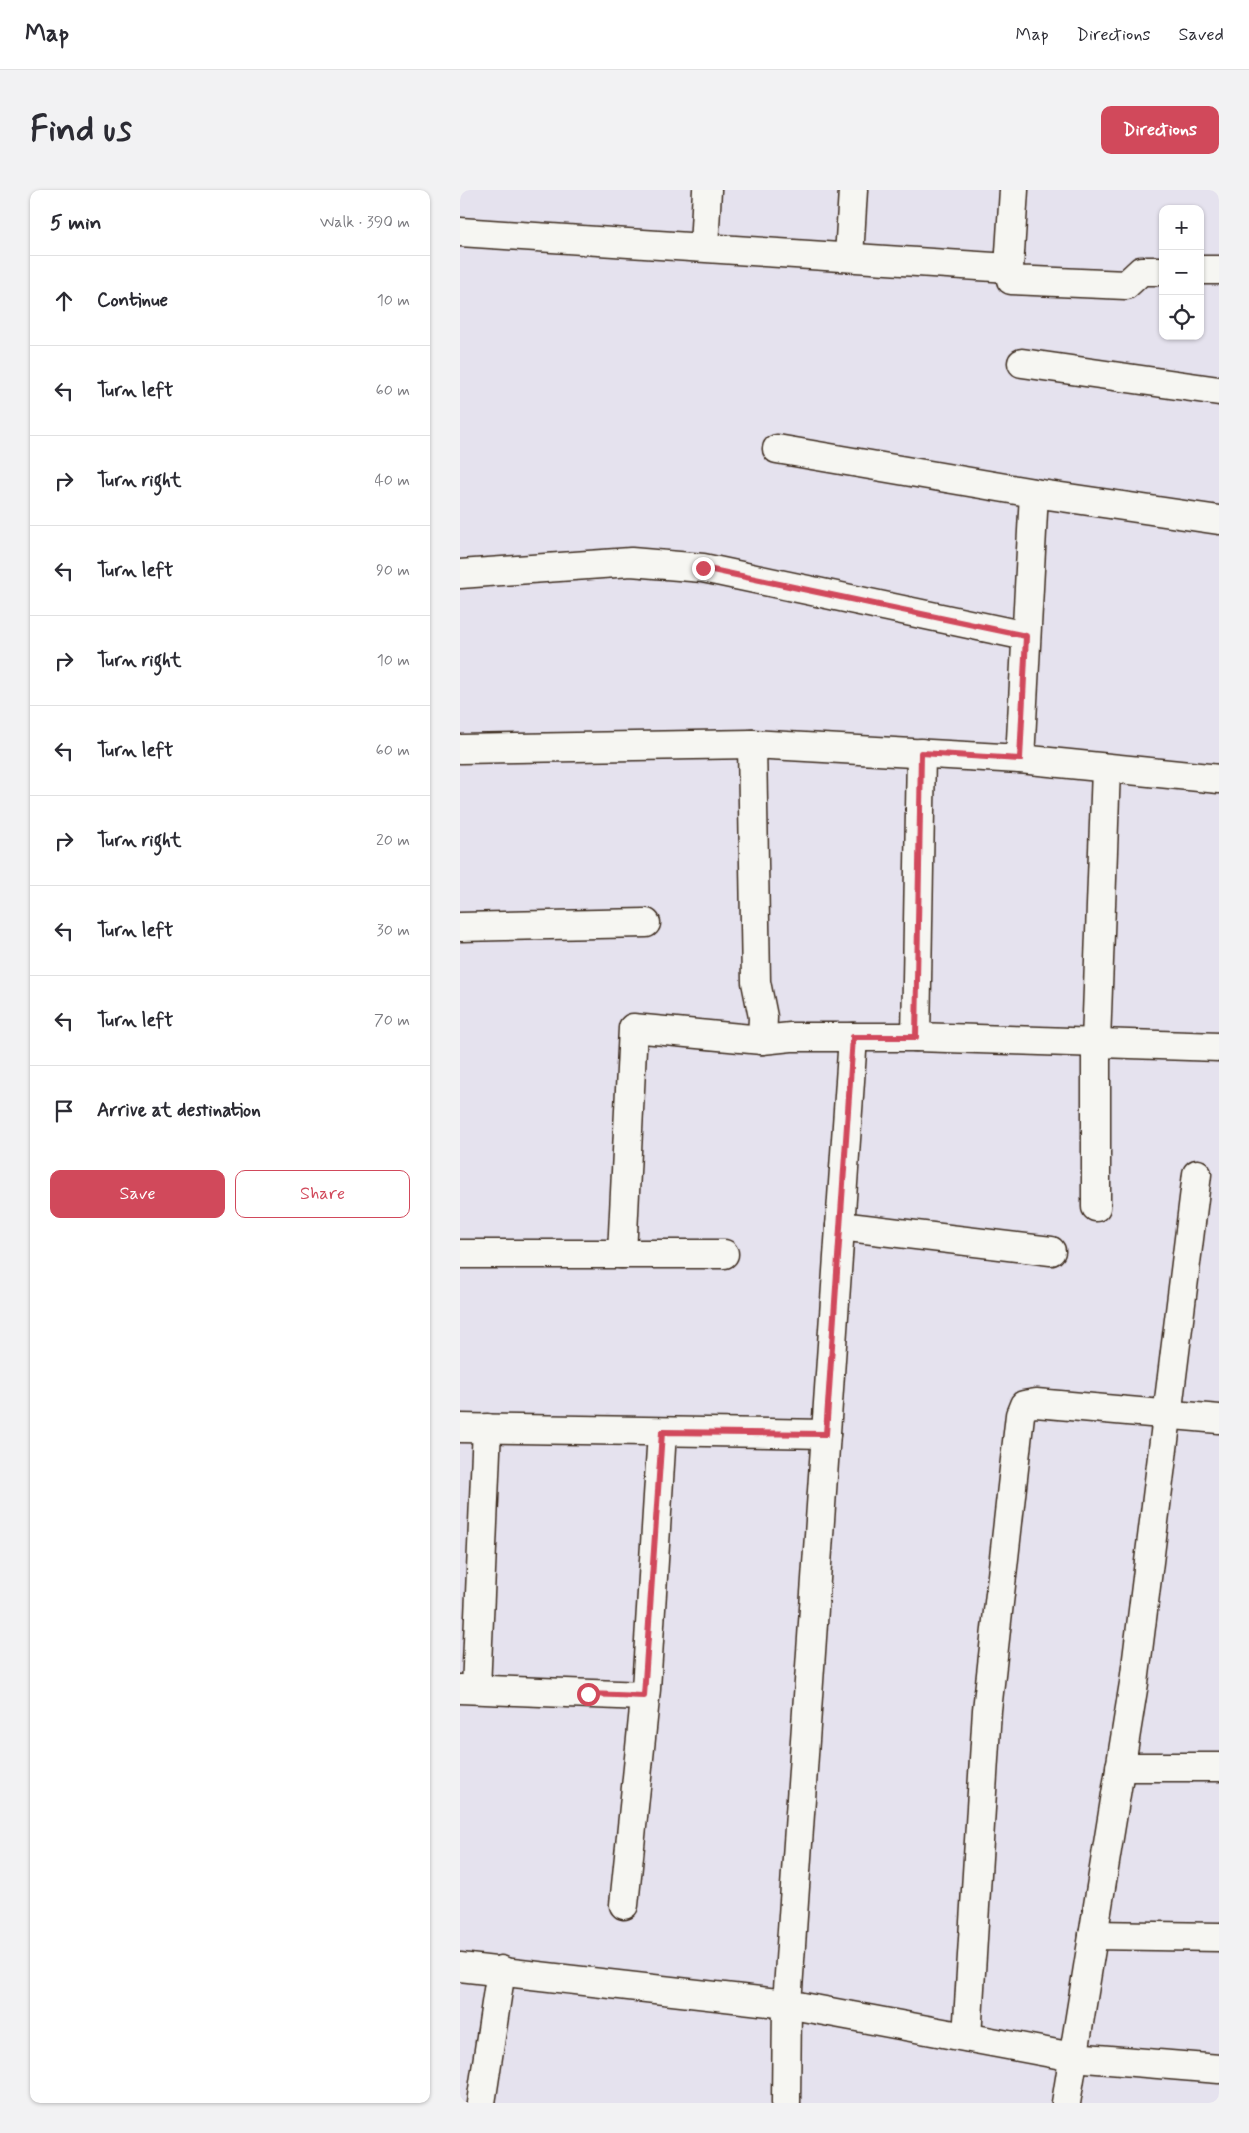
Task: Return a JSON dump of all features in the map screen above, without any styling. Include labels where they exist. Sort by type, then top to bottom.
[{"type":"street","points":[[704,247],[707,190]]},
{"type":"street","points":[[849,257],[852,190]]},
{"type":"street","points":[[1014,190],[1009,268],[1011,280],[1126,286],[1141,271],[1159,271]]},
{"type":"street","points":[[460,232],[1009,268]]},
{"type":"street","points":[[1204,270],[1219,270]]},
{"type":"street","points":[[1022,363],[1219,391]]},
{"type":"street","points":[[777,448],[1034,493],[1219,520]]},
{"type":"street","points":[[1020,759],[1034,493]]},
{"type":"street","points":[[460,574],[631,562],[703,568],[1026,636]]},
{"type":"street","points":[[752,744],[756,982],[763,1017],[762,1040]]},
{"type":"street","points":[[460,749],[752,744],[1020,759],[1219,779]]},
{"type":"street","points":[[916,1037],[921,753]]},
{"type":"street","points":[[1096,1207],[1096,1042],[1106,768]]},
{"type":"street","points":[[460,927],[646,924]]},
{"type":"street","points":[[622,1254],[633,1028],[762,1040],[916,1037],[1219,1047]]},
{"type":"street","points":[[786,2103],[787,2004],[853,1037]]},
{"type":"street","points":[[1066,2103],[1134,1683],[1196,1174]]},
{"type":"street","points":[[840,1226],[1051,1251]]},
{"type":"street","points":[[460,1254],[724,1254]]},
{"type":"street","points":[[967,2037],[987,1710],[1020,1415],[1024,1404],[1036,1402],[1219,1419]]},
{"type":"street","points":[[460,1428],[826,1434]]},
{"type":"street","points":[[487,1428],[468,1689],[644,1696]]},
{"type":"street","points":[[624,1905],[644,1696],[662,1432]]},
{"type":"street","points":[[1120,1767],[1219,1768]]},
{"type":"street","points":[[1093,1934],[1219,1937]]},
{"type":"street","points":[[460,1967],[501,1970],[787,2004],[1073,2057],[1219,2069]]},
{"type":"street","points":[[481,2103],[501,1970]]},
{"type":"route","points":[[588,1694],[644,1696],[646,1689],[662,1432],[826,1434],[853,1037],[916,1037],[921,753],[1020,759],[1026,636],[703,568]]}]
